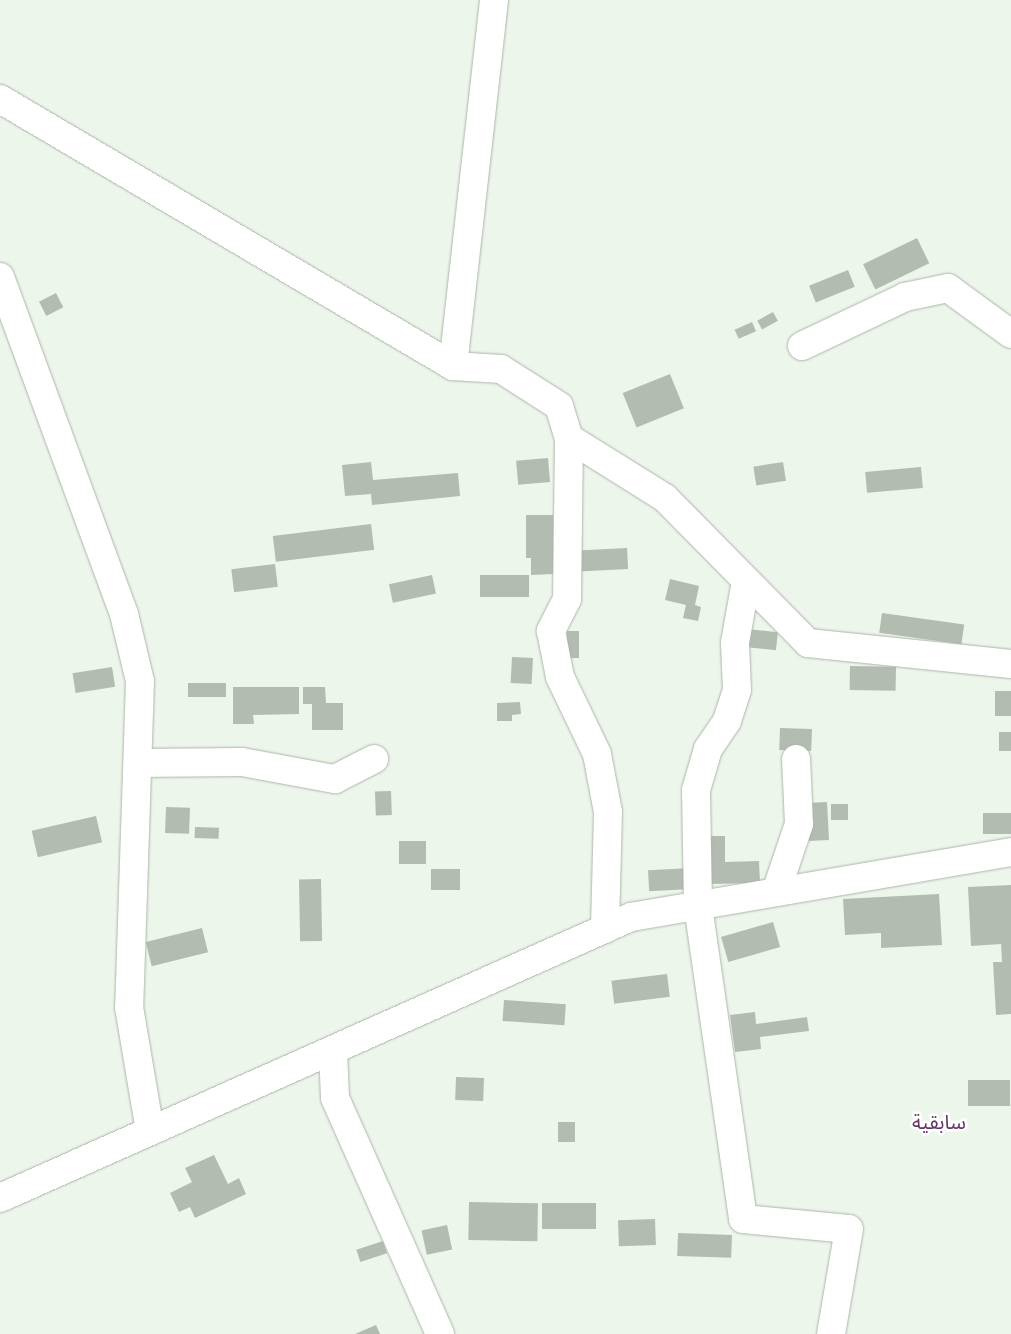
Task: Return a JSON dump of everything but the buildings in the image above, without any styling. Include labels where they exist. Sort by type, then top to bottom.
[{"type":"street","points":[[453,366],[494,0]]},
{"type":"street","points":[[0,99],[453,366],[501,369],[559,406],[569,438],[567,599],[551,631],[560,677],[597,754],[608,812],[605,929]]},
{"type":"street","points":[[0,276],[124,614],[140,681],[129,1007],[150,1131]]},
{"type":"street","points":[[802,346],[905,297],[948,288],[1011,334]]},
{"type":"street","points":[[569,438],[665,498],[808,643],[1011,664]]},
{"type":"street","points":[[746,581],[735,643],[737,690],[727,720],[708,749],[696,790],[698,906],[743,1219],[849,1229],[831,1334]]},
{"type":"street","points":[[138,763],[242,762],[335,779],[374,759]]},
{"type":"street","points":[[776,892],[799,824],[796,759]]},
{"type":"street","points":[[0,1198],[631,918],[1011,852]]},
{"type":"street","points":[[333,1050],[335,1098],[440,1334]]},
{"type":"district","name":"سابقية","points":[[939,1122]]}]
